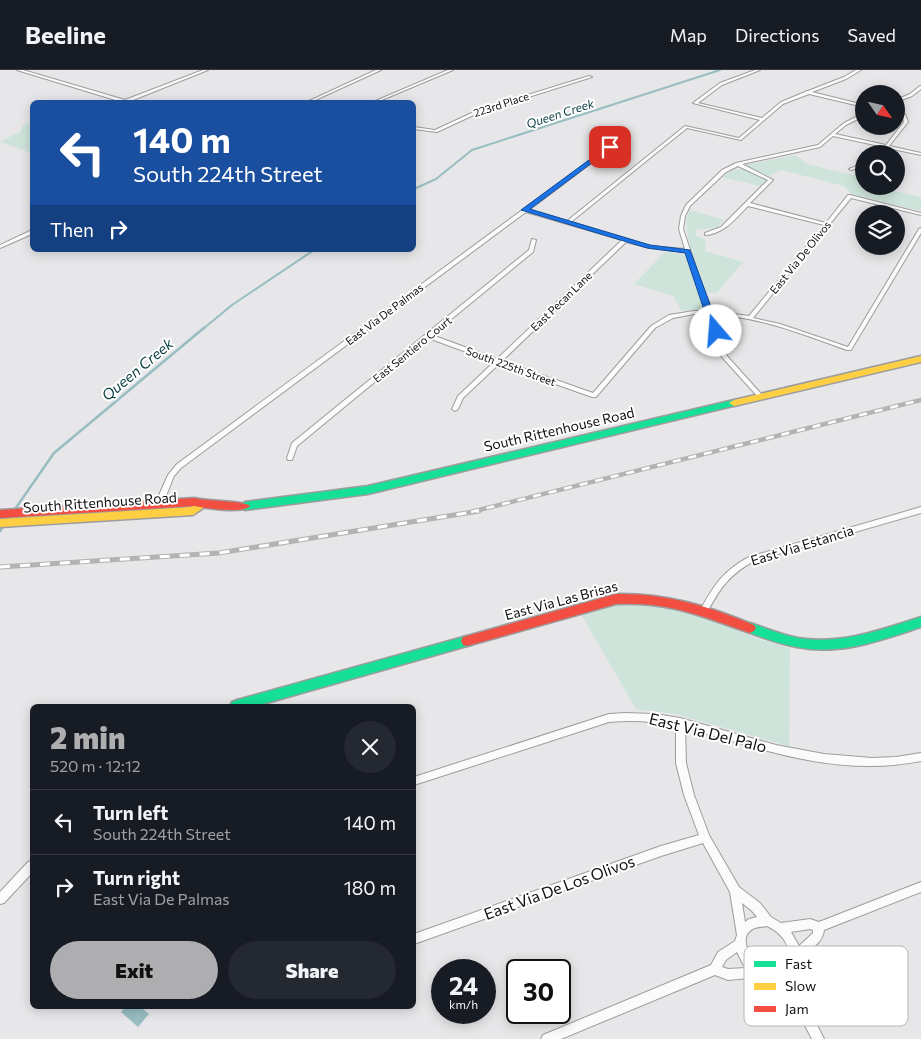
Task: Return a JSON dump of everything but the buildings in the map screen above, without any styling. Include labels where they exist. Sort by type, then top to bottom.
[{"type":"main road","name":"South Rittenhouse Road","points":[[0,514],[193,511],[201,506],[268,503],[368,490],[921,360]]},
{"type":"main road","name":"South Rittenhouse Road","points":[[0,523],[159,504],[194,502],[201,506]]},
{"type":"main road","name":"East Via Las Brisas","points":[[244,704],[616,599],[662,599],[704,611],[780,640],[814,646],[837,646],[858,642],[921,622]]},
{"type":"street","points":[[19,70],[118,100]]},
{"type":"street","points":[[130,100],[206,70]]},
{"type":"street","points":[[315,100],[379,70]]},
{"type":"street","points":[[380,100],[451,70]]},
{"type":"street","points":[[758,70],[721,84],[695,103],[763,119]]},
{"type":"street","points":[[568,222],[686,127],[740,139],[782,103],[846,78],[859,70]]},
{"type":"street","name":"223rd Place","points":[[416,128],[436,131],[477,112],[590,76]]},
{"type":"street","points":[[905,96],[921,88]]},
{"type":"street","points":[[807,92],[855,104]]},
{"type":"street","points":[[761,397],[727,360],[681,229],[686,209],[724,171],[738,164],[811,149],[826,142],[845,124],[855,119]]},
{"type":"street","points":[[834,135],[882,145]]},
{"type":"street","points":[[888,145],[896,135]]},
{"type":"street","name":"East Via De Palmas","points":[[159,504],[171,475],[180,466],[624,137]]},
{"type":"street","points":[[905,150],[921,154]]},
{"type":"street","points":[[707,234],[723,228],[771,180],[738,164]]},
{"type":"street","name":"East Via De Olivos","points":[[752,318],[850,196],[921,214]]},
{"type":"street","points":[[747,204],[826,224]]},
{"type":"street","points":[[525,210],[655,248],[688,252]]},
{"type":"street","points":[[710,314],[752,318],[849,349],[921,229]]},
{"type":"street","points":[[0,247],[30,233]]},
{"type":"street","name":"East Sentiero Court","points":[[290,458],[294,445],[531,251],[534,240]]},
{"type":"street","name":"East Pecan Lane","points":[[455,409],[460,397],[625,240]]},
{"type":"street","name":"South 225th Street","points":[[428,336],[594,396],[658,322],[678,314],[710,314]]},
{"type":"street","name":"East Via Estancia","points":[[704,611],[722,579],[732,570],[752,559],[921,510]]},
{"type":"street","name":"East Via Del Palo","points":[[416,780],[609,718],[640,715],[680,722],[780,751],[821,759],[865,763],[921,757]]},
{"type":"street","points":[[680,722],[680,746],[684,779],[693,811],[705,838],[735,891],[744,954]]},
{"type":"street","name":"East Via De Los Olivos","points":[[416,938],[661,851],[705,838]]},
{"type":"street","points":[[0,898],[30,868]]},
{"type":"street","points":[[780,928],[810,924],[819,927],[921,887]]},
{"type":"street","points":[[735,891],[756,907],[766,921],[780,928],[791,941],[792,946]]},
{"type":"street","points":[[547,1039],[715,969],[722,956],[741,939],[744,929],[754,922],[766,921]]},
{"type":"street","points":[[809,946],[818,936],[819,927]]},
{"type":"street","points":[[715,969],[728,975],[744,975]]},
{"type":"street","points":[[811,1026],[818,1039]]},
{"type":"green space","points":[[30,123],[30,152],[0,142],[21,131],[22,126]]},
{"type":"green space","points":[[795,155],[807,164],[855,176],[855,195],[851,194],[844,186],[781,170],[769,176],[744,165]]},
{"type":"green space","points":[[741,169],[766,180],[760,186],[722,177],[733,170]]},
{"type":"green space","points":[[905,194],[921,197],[921,211],[905,207],[905,205],[896,205],[855,195]]},
{"type":"green space","points":[[690,210],[724,220],[717,227],[696,230],[696,236],[706,240],[705,251],[743,262],[717,293],[707,293],[692,251],[687,228],[687,218]]},
{"type":"green space","points":[[665,252],[682,254],[686,257],[702,305],[701,309],[682,311],[673,296],[634,284]]},
{"type":"green space","points":[[644,602],[682,610],[753,637],[790,648],[789,746],[675,714],[636,709],[581,614],[625,603]]},
{"type":"water","points":[[124,1009],[143,1009],[149,1014],[138,1027],[121,1012]]},
{"type":"waterway","name":"Queen Creek","points":[[416,188],[436,179],[472,150],[720,70]]},
{"type":"waterway","name":"Queen Creek","points":[[203,329],[232,305],[311,252]]},
{"type":"waterway","name":"Queen Creek","points":[[13,512],[54,453],[205,327]]},
{"type":"waterway","name":"Queen Creek","points":[[0,531],[14,511]]},
{"type":"railway","points":[[471,512],[921,400]]},
{"type":"railway","points":[[0,567],[219,553],[479,511]]},
{"type":"traffic: fast","points":[[245,506],[368,490],[734,403]]},
{"type":"traffic: fast","points":[[750,628],[798,643],[817,645],[855,642],[921,622]]},
{"type":"traffic: fast","points":[[244,704],[467,641]]},
{"type":"traffic: slow","points":[[734,403],[921,359]]},
{"type":"traffic: slow","points":[[0,523],[193,511],[201,506]]},
{"type":"traffic: jam","points":[[0,514],[194,502],[208,505],[245,506]]},
{"type":"traffic: jam","points":[[467,641],[616,599],[634,598],[685,605],[750,628]]},
{"type":"route","points":[[610,147],[525,210],[650,247],[688,252],[716,331]]}]
